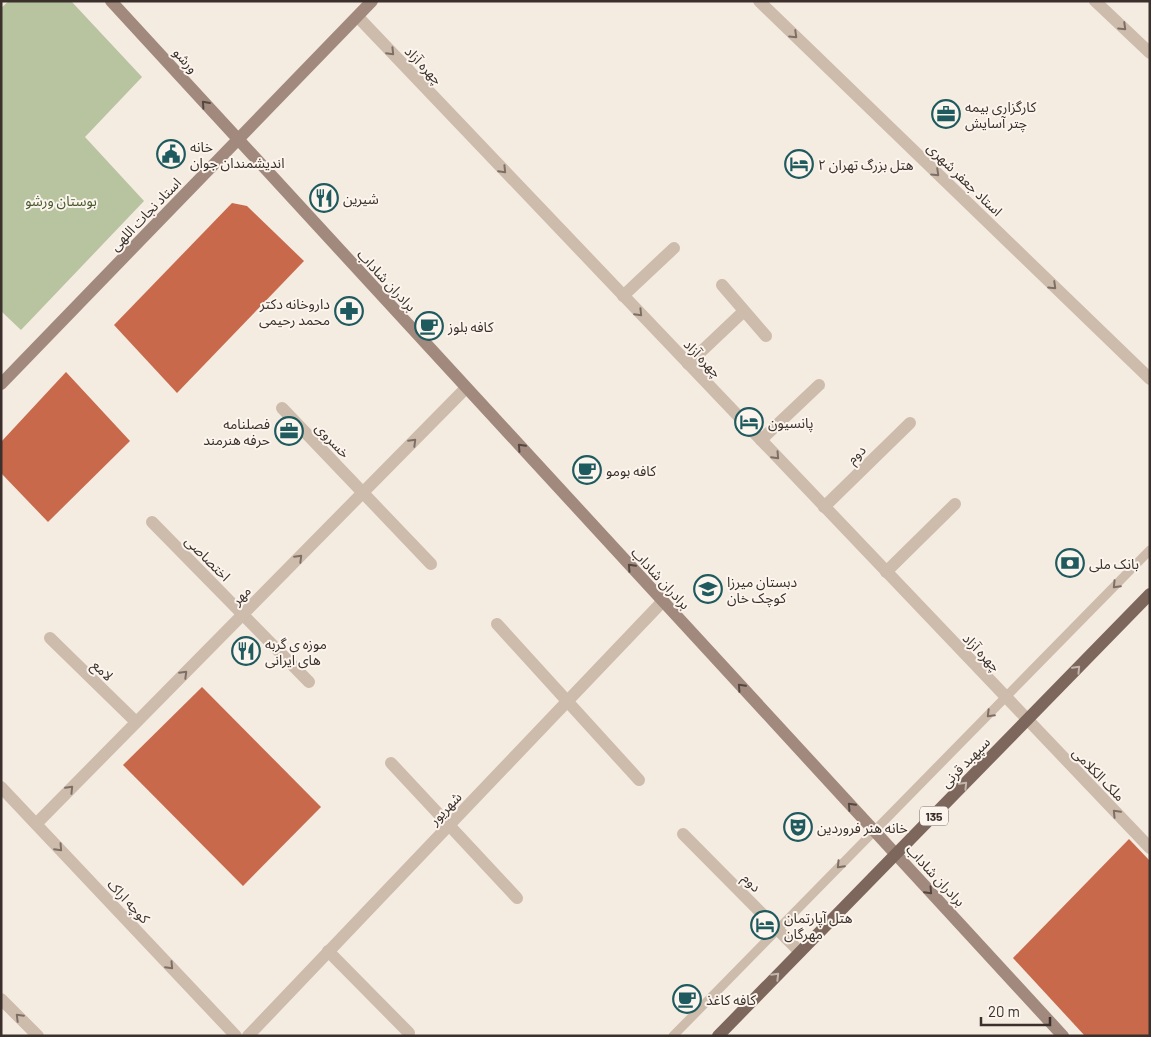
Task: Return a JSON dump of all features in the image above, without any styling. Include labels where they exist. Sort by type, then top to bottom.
[{"type":"main road","name":"سپهبد قرنی","points":[[718,1036],[1150,594]]},
{"type":"street","name":"ورشو","points":[[111,1],[238,140]]},
{"type":"street","name":"استاد جعفر شهری","points":[[759,1],[1150,379]]},
{"type":"street","points":[[1095,1],[1147,46]]},
{"type":"street","name":"استاد نجات اللهی","points":[[1,384],[358,17],[368,3]]},
{"type":"street","name":"چهره آزاد","points":[[358,17],[1027,720]]},
{"type":"street","name":"برادران شاداب","points":[[238,140],[1063,1036]]},
{"type":"street","points":[[623,296],[674,248]]},
{"type":"street","points":[[722,286],[766,336]]},
{"type":"street","points":[[688,364],[744,311]]},
{"type":"street","points":[[761,440],[819,385]]},
{"type":"street","name":"مهر","points":[[36,824],[466,388]]},
{"type":"street","name":"خسروی","points":[[282,408],[431,564]]},
{"type":"street","name":"دوم","points":[[824,507],[910,422]]},
{"type":"street","points":[[886,572],[955,504]]},
{"type":"street","name":"اختصاصی","points":[[152,522],[309,682]]},
{"type":"street","name":"شهریور","points":[[248,1036],[663,602]]},
{"type":"street","points":[[497,624],[639,780]]},
{"type":"street","name":"لامع","points":[[50,638],[136,722]]},
{"type":"street","name":"ملک الکلامی","points":[[1027,720],[1150,848]]},
{"type":"street","points":[[391,763],[517,898]]},
{"type":"street","name":"کوچه اراک","points":[[1,787],[236,1036]]},
{"type":"street","name":"دوم","points":[[683,834],[800,952]]},
{"type":"street","points":[[328,951],[409,1032]]},
{"type":"street","points":[[1,999],[38,1036]]},
{"type":"lane","points":[[673,1036],[1150,550]]},
{"type":"green space","name":"بوستان ورشو","points":[[9,1],[71,1],[142,77],[85,137],[144,201],[21,330],[1,311],[1,8]]},
{"type":"building","points":[[232,203],[247,206],[304,261],[177,393],[114,325]]},
{"type":"building","points":[[66,372],[130,441],[48,522],[1,473],[1,442]]},
{"type":"building","points":[[202,687],[321,807],[243,886],[123,765]]},
{"type":"building","points":[[1129,839],[1150,861],[1150,1036],[1085,1036],[1013,958]]},
{"type":"place","name":"کارگزاری بیمه چتر آسایش","points":[[946,114]]},
{"type":"place","name":"خانه اندیشمندان جوان","points":[[171,154]]},
{"type":"place","name":"هتل بزرگ تهران ۲","points":[[799,164]]},
{"type":"place","name":"شیرین","points":[[324,198]]},
{"type":"place","name":"داروخانه دکتر محمد رحیمی","points":[[349,311]]},
{"type":"place","name":"کافه بلوز","points":[[429,326]]},
{"type":"place","name":"پانسیون","points":[[749,422]]},
{"type":"place","name":"فصلنامه حرفه هنرمند","points":[[289,431]]},
{"type":"place","name":"کافه بومو","points":[[587,470]]},
{"type":"place","name":"بانک ملی","points":[[1070,563]]},
{"type":"place","name":"دبستان میرزا کوچک خان","points":[[708,589]]},
{"type":"place","name":"موزه ی گربه های ایرانی","points":[[246,651]]},
{"type":"place","name":"خانه هنر فروردین","points":[[798,827]]},
{"type":"place","name":"هتل آپارتمان مهرگان","points":[[765,925]]},
{"type":"place","name":"کافه کاغذ","points":[[687,999]]}]
